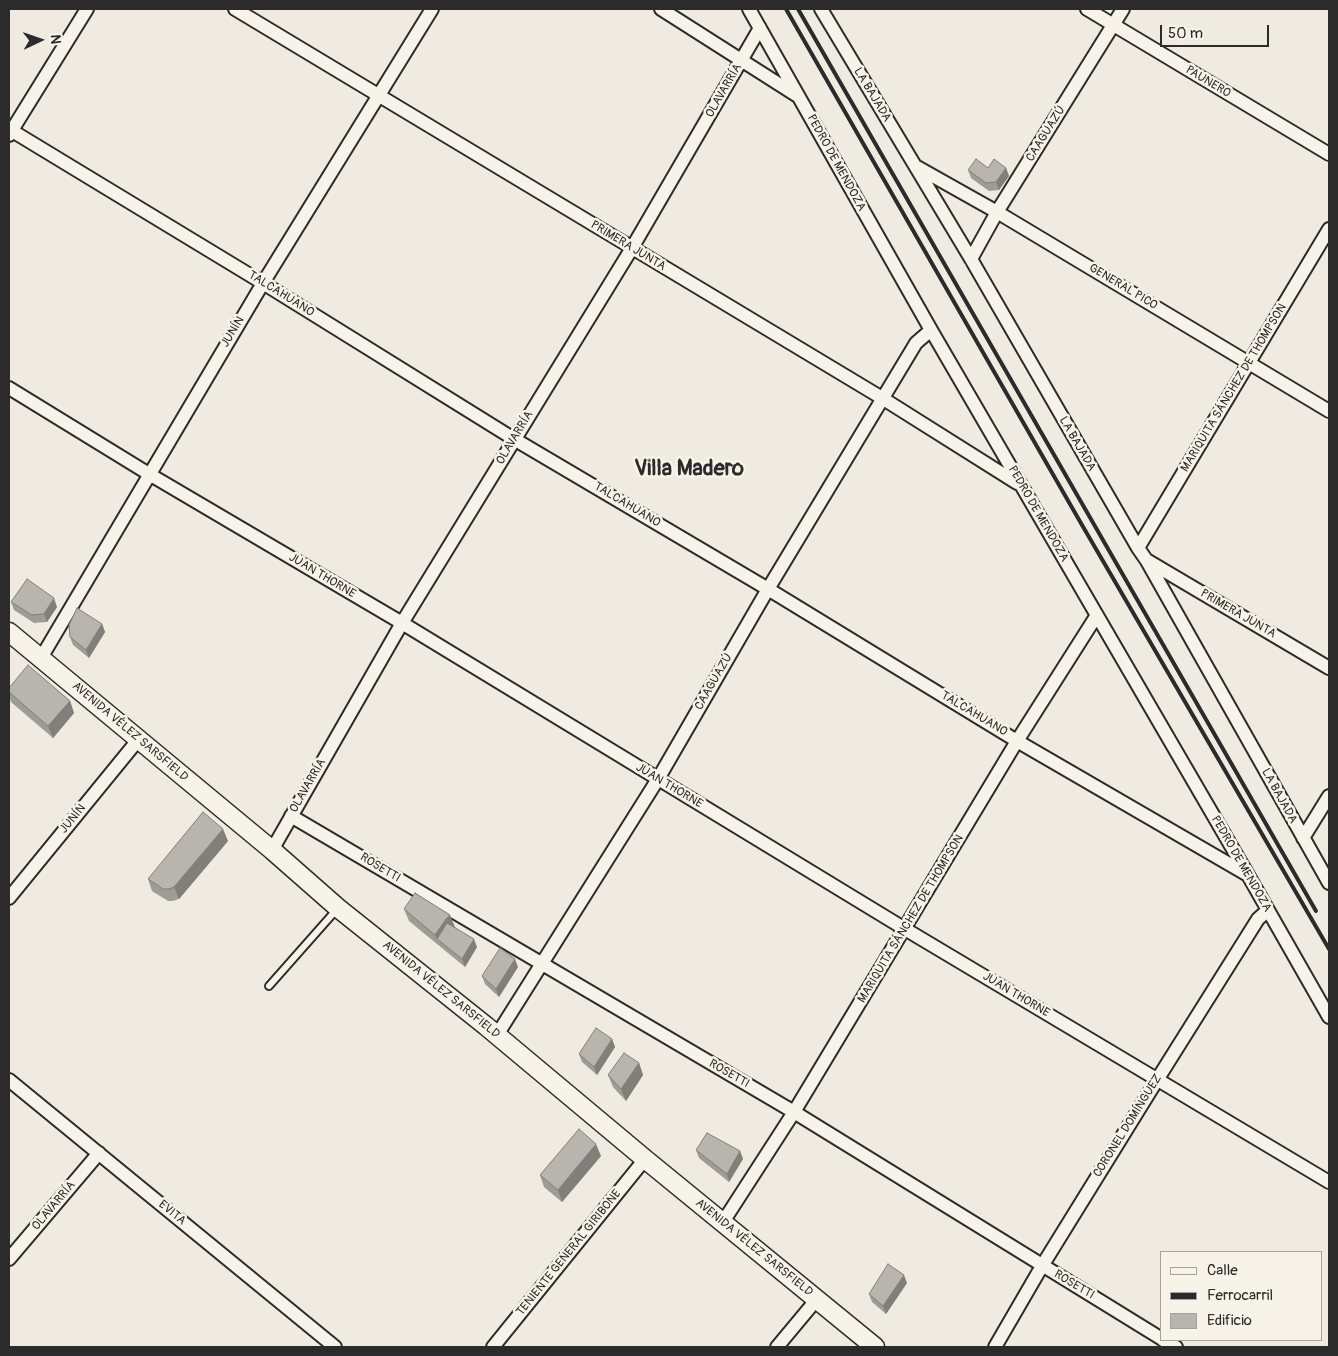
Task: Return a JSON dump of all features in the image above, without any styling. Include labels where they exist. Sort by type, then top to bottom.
[{"type":"main road","name":"AVENIDA VÉLEZ SARSFIELD","points":[[9,632],[272,850],[338,908],[497,1035],[645,1160],[875,1347]]},
{"type":"street","points":[[10,132],[87,9]]},
{"type":"street","name":"PRIMERA JUNTA","points":[[235,9],[882,398],[1020,484]]},
{"type":"street","name":"JUNÍN","points":[[41,658],[263,283],[432,9]]},
{"type":"street","points":[[661,9],[799,96]]},
{"type":"street","name":"PEDRO DE MENDOZA","points":[[749,9],[931,330],[1329,1018]]},
{"type":"street","name":"LA BAJADA","points":[[821,9],[1147,561],[1329,883]]},
{"type":"street","name":"PAUNERO","points":[[1087,9],[1329,154]]},
{"type":"street","name":"CAAGUAZÚ","points":[[970,260],[997,212],[1123,9]]},
{"type":"street","name":"OLAVARRÍA","points":[[272,850],[402,623],[632,248],[760,28]]},
{"type":"street","name":"TALCAHUANO","points":[[10,132],[263,283],[514,439],[768,589],[1017,741],[1248,875]]},
{"type":"street","name":"GENERAL PICO","points":[[915,166],[997,212],[1329,411]]},
{"type":"street","name":"MARIQUITA SÁNCHEZ DE THOMPSON","points":[[1138,548],[1329,229]]},
{"type":"street","name":"CAAGUAZÚ","points":[[497,1035],[658,779],[882,398],[916,343],[931,330]]},
{"type":"street","name":"JUAN THORNE","points":[[9,388],[149,474],[402,623],[905,929],[1329,1182]]},
{"type":"street","name":"PRIMERA JUNTA","points":[[1147,561],[1329,668]]},
{"type":"street","name":"MARIQUITA SÁNCHEZ DE THOMPSON","points":[[723,1222],[794,1112],[1017,741],[1097,614]]},
{"type":"street","name":"JUNÍN","points":[[9,898],[138,740]]},
{"type":"street","points":[[1303,838],[1329,796]]},
{"type":"street","name":"ROSETTI","points":[[291,816],[794,1112],[1160,1337]]},
{"type":"street","name":"CORONEL DOMÍNGUEZ","points":[[995,1347],[1042,1266],[1157,1080],[1258,919],[1268,910]]},
{"type":"street","name":"EVITA","points":[[9,1080],[335,1347]]},
{"type":"street","name":"OLAVARRÍA","points":[[9,1260],[99,1153]]},
{"type":"street","name":"TENIENTE GENERAL GIRIBONE","points":[[493,1347],[645,1160]]},
{"type":"street","points":[[777,1347],[816,1299]]},
{"type":"lane","points":[[269,986],[338,908]]},
{"type":"building","points":[[976,159],[988,168],[994,159],[1006,168],[996,182],[986,183],[968,170]]},
{"type":"building","points":[[27,579],[54,598],[44,614],[32,615],[11,602]]},
{"type":"building","points":[[77,608],[102,624],[86,650],[70,637],[69,625]]},
{"type":"building","points":[[28,665],[70,701],[48,726],[9,692],[9,688]]},
{"type":"building","points":[[203,812],[223,829],[174,887],[163,889],[148,879]]},
{"type":"building","points":[[415,893],[450,915],[435,935],[404,909]]},
{"type":"building","points":[[447,923],[474,939],[462,959],[437,939]]},
{"type":"building","points":[[500,948],[515,959],[496,989],[482,976]]},
{"type":"building","points":[[596,1028],[612,1039],[594,1067],[579,1054]]},
{"type":"building","points":[[624,1053],[639,1063],[621,1089],[608,1075]]},
{"type":"building","points":[[579,1129],[596,1144],[558,1190],[540,1175]]},
{"type":"building","points":[[707,1133],[740,1151],[727,1174],[696,1150]]},
{"type":"building","points":[[888,1264],[904,1275],[883,1306],[869,1294]]},
{"type":"railway","points":[[786,9],[1082,525],[1329,949]]},
{"type":"railway","points":[[798,9],[1316,911]]},
{"type":"district","name":"Villa Madero","points":[[689,469]]}]
